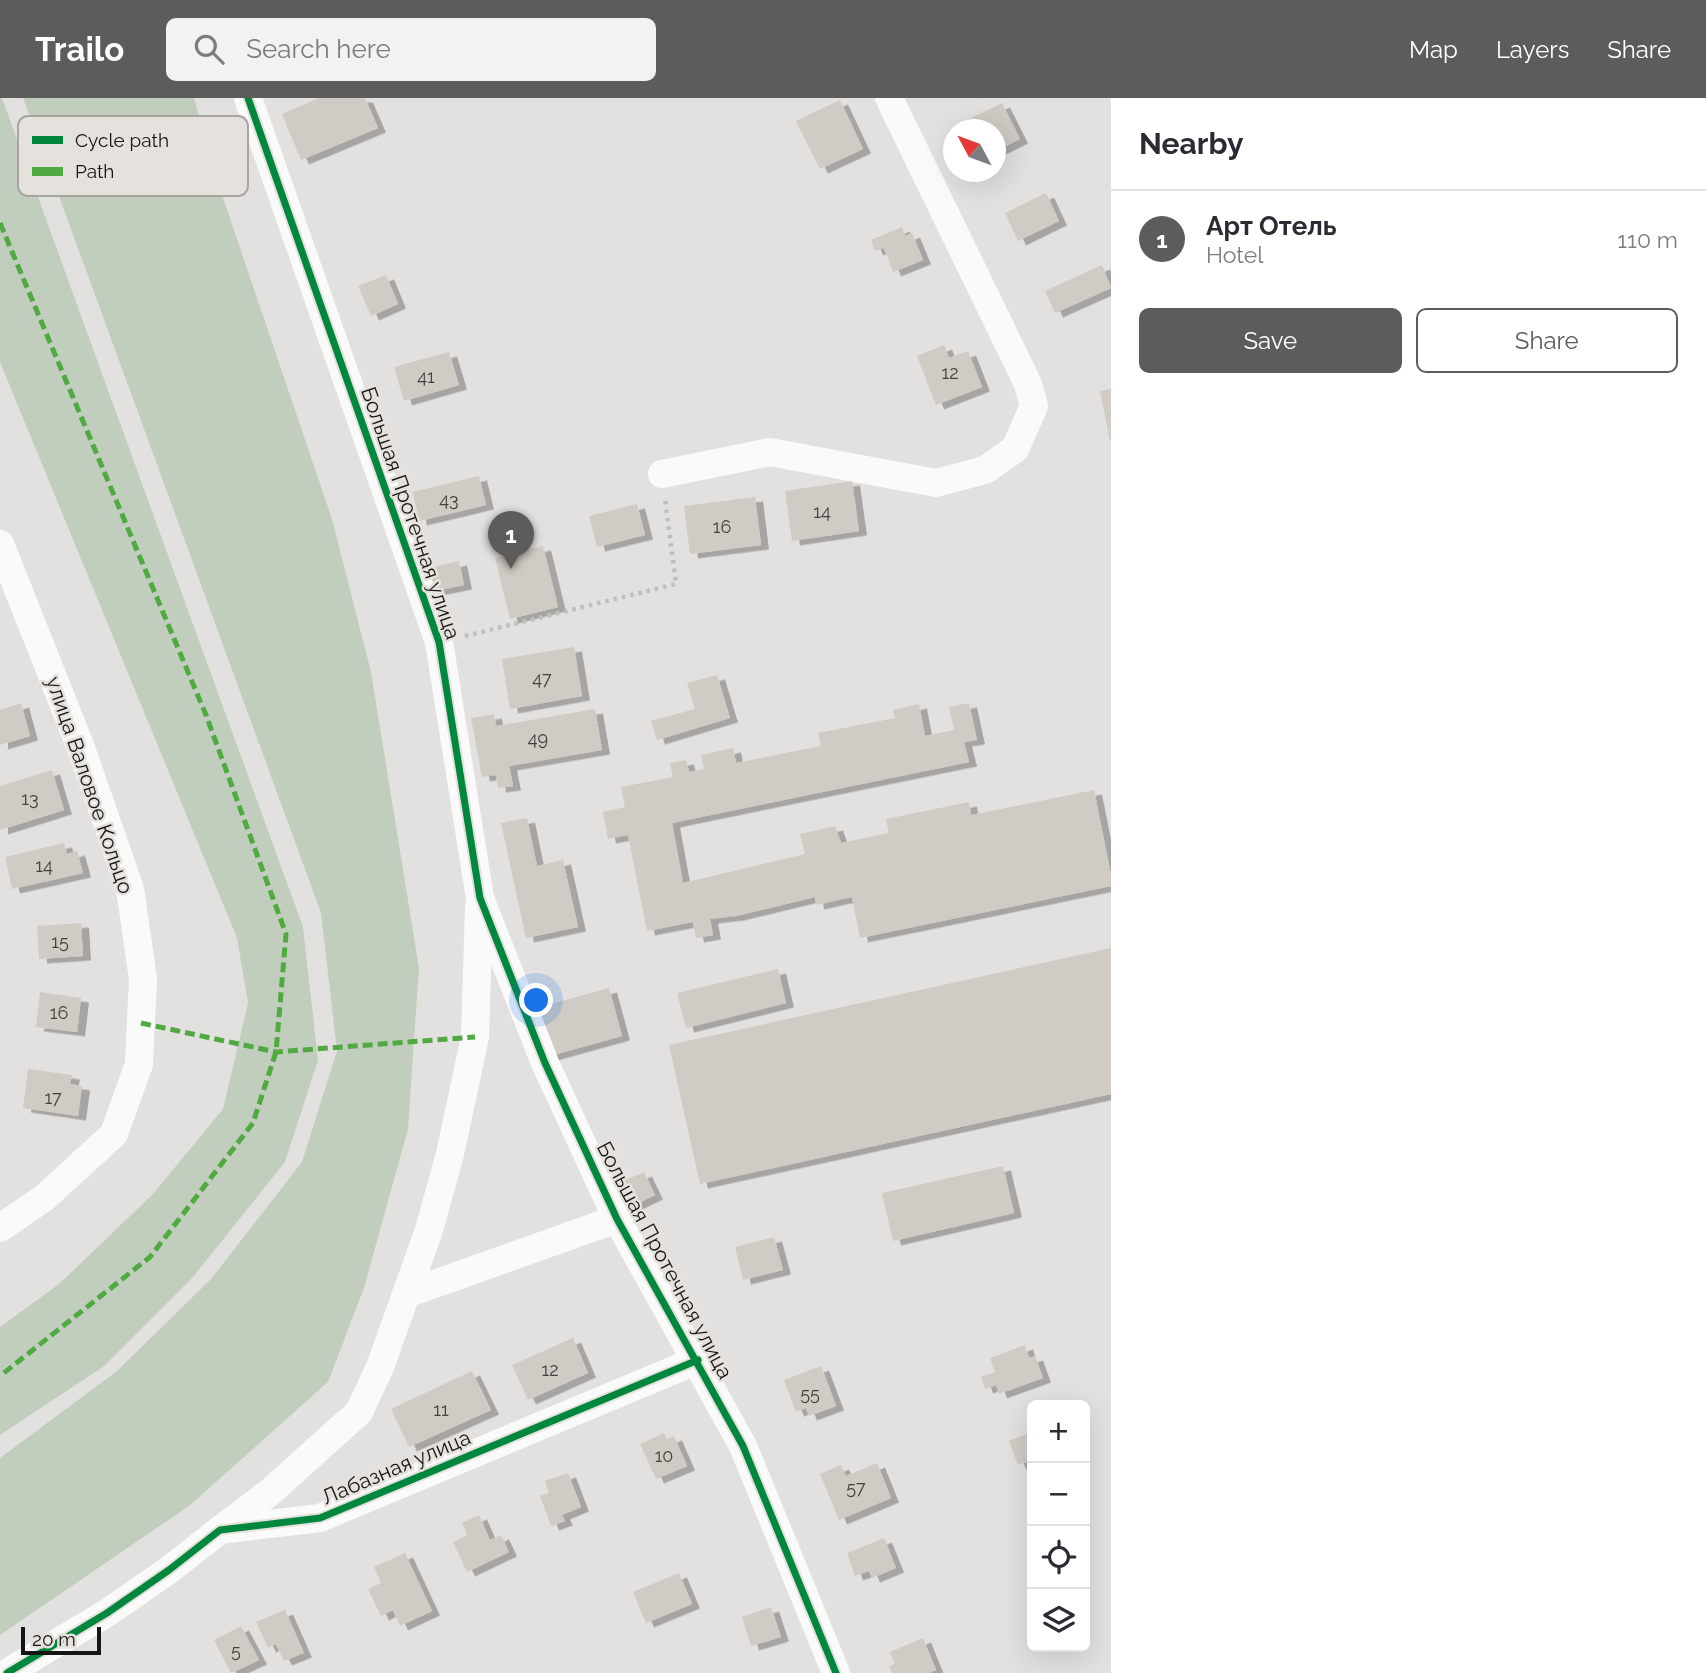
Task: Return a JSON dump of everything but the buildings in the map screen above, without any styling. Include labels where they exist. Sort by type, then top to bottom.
[{"type":"street","name":"Большая Протечная улица","points":[[248,98],[439,642],[480,898],[545,1063],[618,1219],[743,1446],[836,1673]]},
{"type":"street","points":[[662,474],[770,452],[936,483],[985,470],[1014,449],[1034,406],[1028,384],[889,98]]},
{"type":"street","name":"улица Валовое Кольцо","points":[[0,544],[81,748],[130,889],[143,979],[139,1064],[114,1134],[44,1198],[0,1228]]},
{"type":"street","points":[[7,1673],[169,1570],[270,1492],[359,1412],[380,1367],[429,1230],[450,1154],[475,1037],[480,898]]},
{"type":"street","points":[[406,1294],[618,1219]]},
{"type":"street","name":"Лабазная улица","points":[[220,1530],[320,1518],[698,1360]]},
{"type":"path","points":[[439,642],[676,584],[662,474]]},
{"type":"green space","points":[[2,98],[18,142],[18,196],[38,196],[303,927],[318,1060],[285,1162],[193,1277],[103,1367],[0,1435],[0,1327],[59,1284],[153,1194],[223,1109],[248,1003],[237,938],[0,362]]},
{"type":"green space","points":[[23,98],[194,98],[199,116],[30,116]]},
{"type":"green space","points":[[59,196],[222,196],[332,519],[371,672],[419,968],[408,1129],[364,1288],[328,1382],[189,1506],[0,1635],[0,1458],[117,1371],[211,1279],[302,1162],[337,1051],[321,913]]},
{"type":"marked path","points":[[0,223],[206,715],[286,934],[276,1052],[253,1123],[150,1257],[0,1376]]},
{"type":"marked path","points":[[141,1023],[276,1052],[475,1037]]},
{"type":"cycle path","points":[[248,98],[439,642],[480,898],[545,1063],[617,1219],[743,1446],[836,1673]]},
{"type":"cycle path","points":[[7,1673],[107,1613],[220,1530],[320,1518],[698,1360]]},
{"type":"place","name":"Арт Отель","points":[[511,569]]}]
